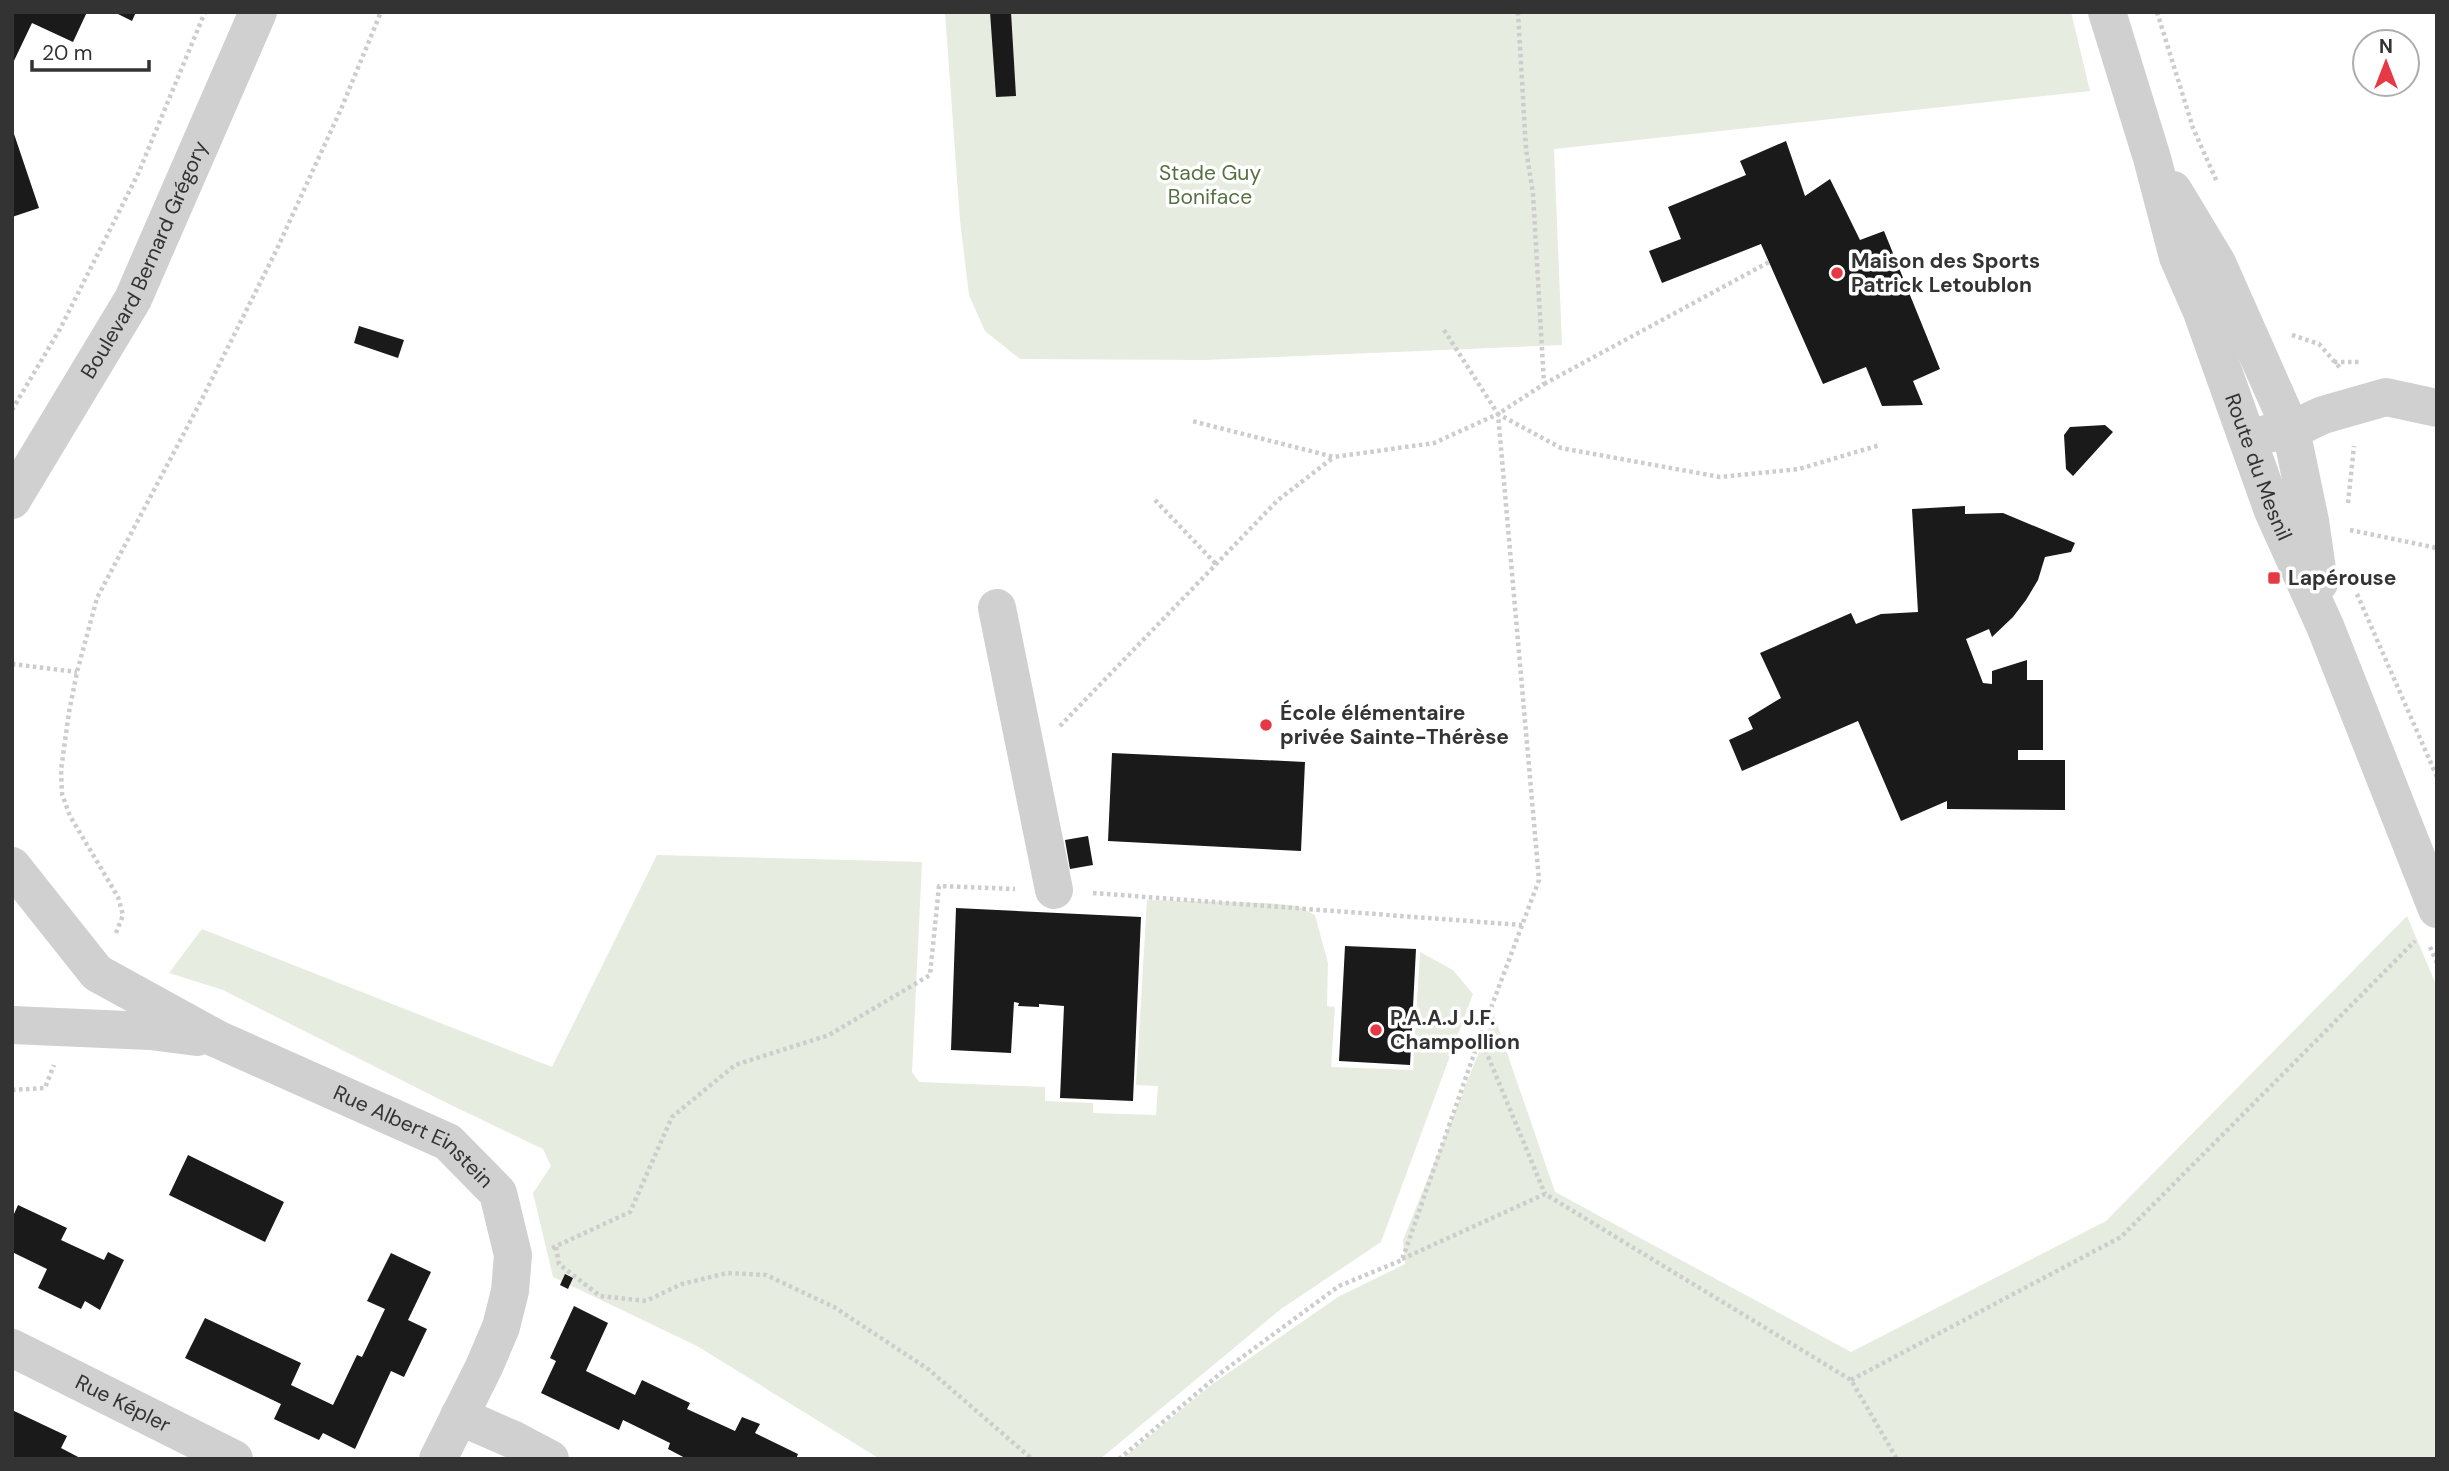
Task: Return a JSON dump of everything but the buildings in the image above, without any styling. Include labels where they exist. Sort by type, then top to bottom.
[{"type":"street","name":"Boulevard Bernard Grégory","points":[[12,500],[133,299],[258,12]]},
{"type":"street","name":"Route du Mesnil","points":[[2107,12],[2152,158],[2178,257],[2199,305],[2273,511],[2325,626],[2430,921]]},
{"type":"street","name":"Route du Mesnil","points":[[2152,158],[2217,263],[2291,430],[2310,521],[2325,626]]},
{"type":"street","name":"Route du Mesnil","points":[[2199,305],[2226,318],[2266,434],[2291,430]]},
{"type":"street","points":[[2291,430],[2323,415],[2386,397],[2437,408]]},
{"type":"street","points":[[997,608],[1054,890]]},
{"type":"street","points":[[12,866],[97,973],[216,1039]]},
{"type":"street","points":[[12,1025],[150,1031],[216,1039]]},
{"type":"street","name":"Rue Albert Einstein","points":[[216,1039],[448,1142],[498,1193],[513,1255],[510,1291],[501,1327],[484,1367],[438,1459]]},
{"type":"street","name":"Rue Képler","points":[[12,1348],[234,1459]]},
{"type":"street","points":[[459,1416],[550,1459]]},
{"type":"path","points":[[12,410],[60,329],[138,174],[205,12]]},
{"type":"path","points":[[112,941],[123,915],[118,897],[70,816],[62,793],[61,770],[77,672],[97,598],[276,251],[341,109],[381,12]]},
{"type":"path","points":[[1518,12],[1526,149],[1533,194],[1544,384]]},
{"type":"path","points":[[1192,421],[1334,457],[1434,443],[1498,414],[1544,384],[1769,262]]},
{"type":"path","points":[[1402,1260],[1479,1037],[1539,880],[1498,414],[1444,330]]},
{"type":"path","points":[[1498,414],[1560,448],[1720,477],[1799,469],[1880,445]]},
{"type":"path","points":[[1027,760],[1278,500],[1334,457]]},
{"type":"path","points":[[1155,500],[1216,564]]},
{"type":"path","points":[[2346,530],[2437,548]]},
{"type":"path","points":[[12,664],[77,672]]},
{"type":"path","points":[[513,1255],[556,1247],[630,1212],[672,1117],[735,1065],[828,1035],[885,1004],[930,975],[939,886],[1054,890],[1521,925]]},
{"type":"path","points":[[1852,1380],[2121,1237],[2430,921]]},
{"type":"path","points":[[1479,1037],[1545,1194],[1852,1380],[1897,1459]]},
{"type":"path","points":[[12,1090],[45,1088],[58,1057]]},
{"type":"path","points":[[1119,1459],[1222,1373],[1339,1286],[1545,1194]]},
{"type":"path","points":[[556,1247],[559,1264],[600,1296],[646,1301],[682,1284],[727,1273],[766,1275],[834,1307],[928,1369],[1032,1459]]},
{"type":"green space","name":"Stade Guy Boniface","points":[[945,12],[2071,12],[2090,91],[1554,149],[1562,345],[1204,360],[1020,359],[985,331],[969,295],[960,220]]},
{"type":"green space","points":[[657,855],[922,862],[912,1072],[919,1082],[1045,1087],[1045,1101],[1093,1103],[1093,1113],[1156,1115],[1158,1086],[1136,1085],[1147,900],[1267,903],[1297,906],[1315,915],[1328,963],[1327,1006],[1335,1007],[1331,1067],[1413,1070],[1420,952],[1453,970],[1473,994],[1381,1242],[1281,1309],[1100,1459],[880,1459],[697,1346],[553,1277],[533,1193],[551,1166],[543,1149],[223,990],[169,973],[202,929],[552,1067]]},
{"type":"green space","points":[[2407,916],[2437,987],[2437,1459],[1122,1459],[1211,1385],[1338,1297],[1405,1264],[1403,1240],[1494,1015],[1555,1192],[1851,1352],[2106,1221]]},
{"type":"place","name":"Maison des Sports Patrick Letoublon","points":[[1837,273]]},
{"type":"place","name":"Lapérouse","points":[[2274,578]]},
{"type":"place","name":"École élémentaire privée Sainte-Thérèse","points":[[1266,725]]},
{"type":"place","name":"P.A.A.J J.F. Champollion","points":[[1376,1030]]}]
